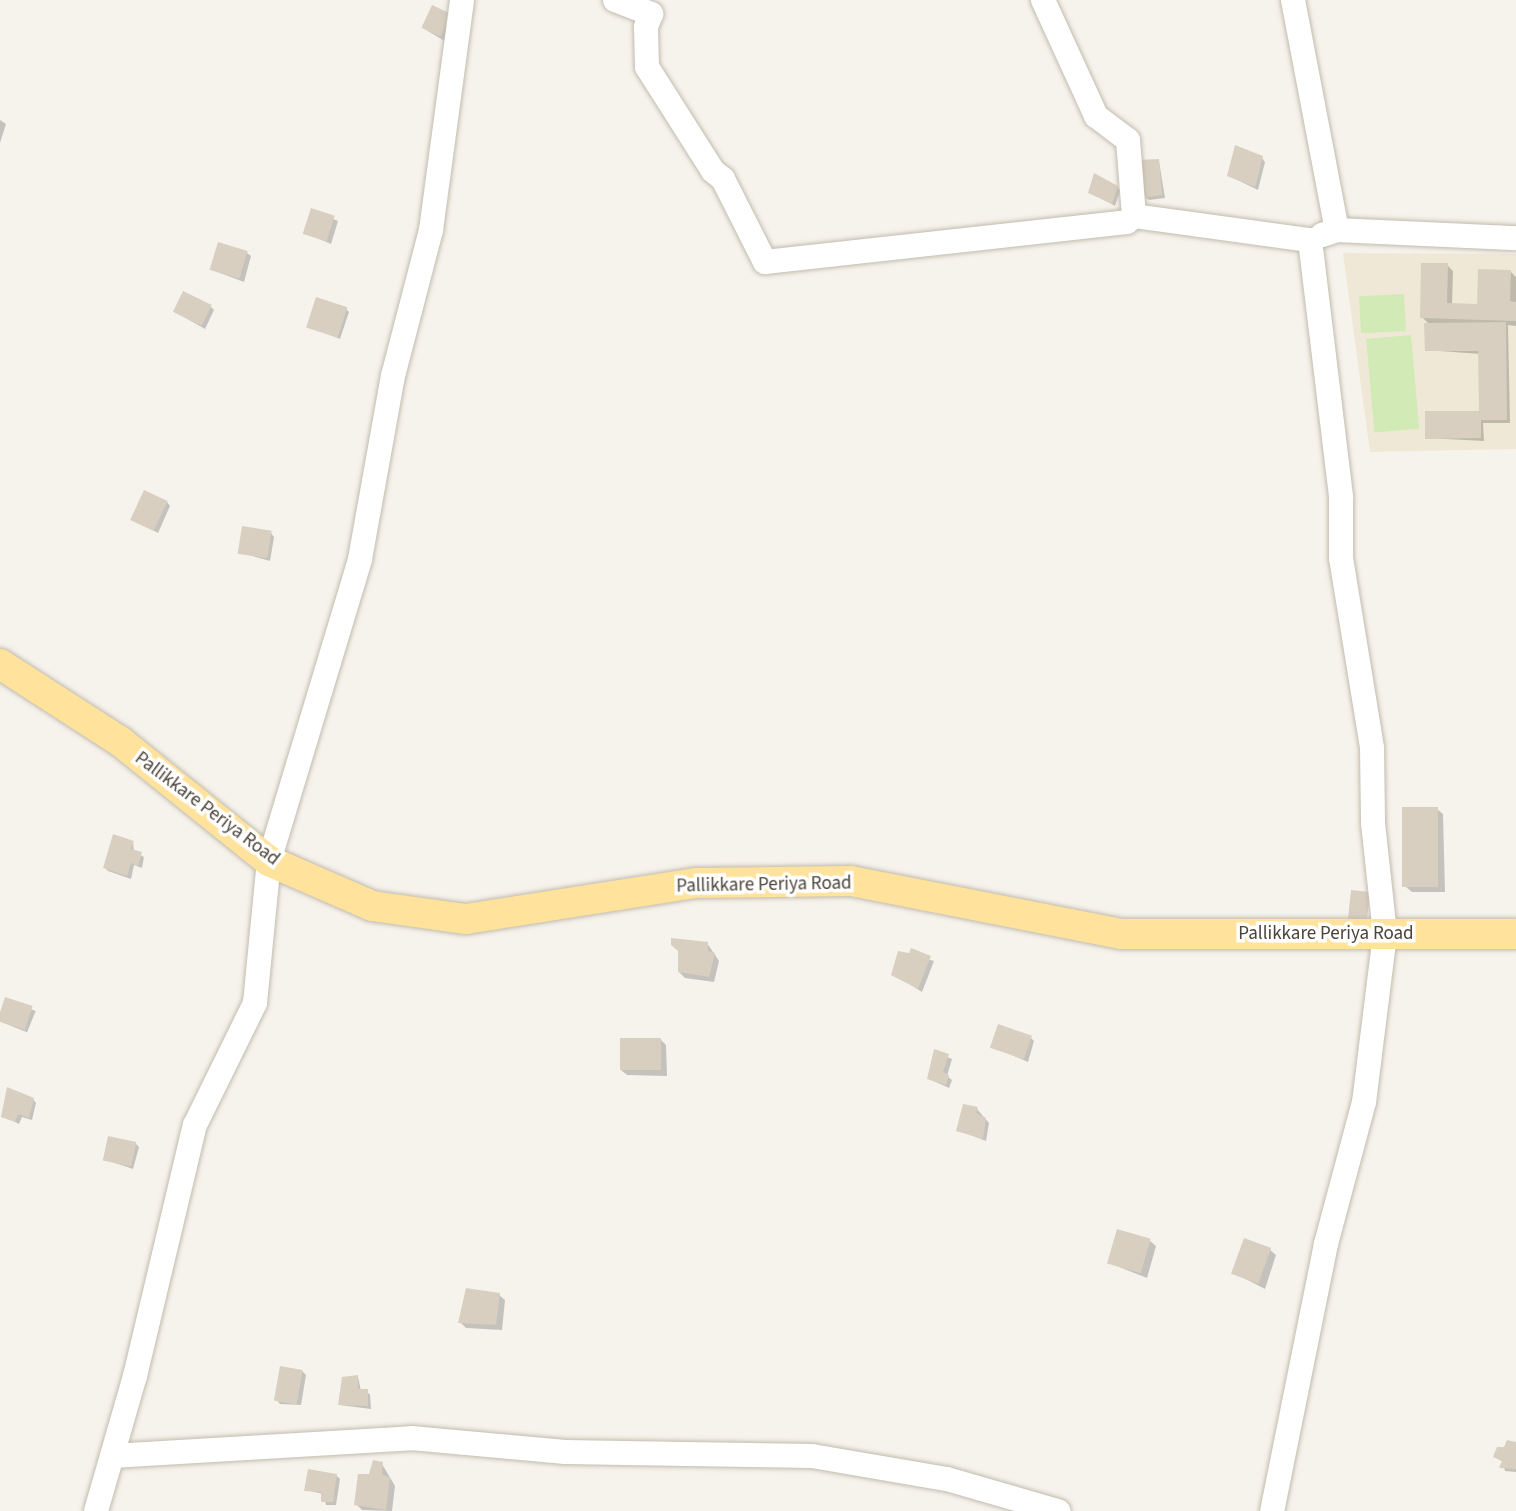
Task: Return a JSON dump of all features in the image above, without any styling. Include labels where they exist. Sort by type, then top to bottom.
[{"type":"main road","name":"Pallikkare Periya Road","points":[[0,664],[121,742],[269,861],[372,906],[466,919],[697,883],[851,881],[1122,934],[1516,934]]},
{"type":"street","points":[[96,1511],[195,1125],[256,1003],[269,861],[360,559],[393,376],[431,230],[462,0]]},
{"type":"street","points":[[615,0],[651,13],[646,27],[648,66],[713,171],[723,179],[765,262],[1127,222],[1134,216],[1310,240],[1337,230],[1516,238]]},
{"type":"street","points":[[1043,0],[1096,116],[1128,140],[1134,216]]},
{"type":"street","points":[[1293,0],[1337,230]]},
{"type":"street","points":[[1272,1511],[1326,1244],[1364,1102],[1385,934],[1373,823],[1372,748],[1341,558],[1341,498],[1310,240]]},
{"type":"street","points":[[112,1456],[411,1438],[565,1452],[812,1457],[947,1479],[1058,1511]]},
{"type":"shaded area","points":[[1343,253],[1516,254],[1516,449],[1370,452]]},
{"type":"green space","points":[[1404,294],[1406,331],[1361,333],[1359,296]]},
{"type":"green space","points":[[1411,335],[1419,429],[1374,433],[1366,339]]},
{"type":"building","points":[[432,5],[451,14],[440,37],[421,28]]},
{"type":"building","points":[[1235,145],[1263,156],[1255,187],[1227,176]]},
{"type":"building","points":[[1159,159],[1162,195],[1143,198],[1137,160]]},
{"type":"building","points":[[1094,173],[1118,186],[1112,204],[1088,193]]},
{"type":"building","points":[[311,208],[335,216],[326,241],[303,234]]},
{"type":"building","points":[[218,242],[248,251],[239,279],[210,270]]},
{"type":"building","points":[[1421,263],[1448,263],[1447,303],[1477,304],[1478,269],[1511,270],[1510,301],[1516,302],[1516,321],[1420,318]]},
{"type":"building","points":[[183,291],[212,305],[202,326],[173,312]]},
{"type":"building","points":[[316,297],[347,307],[337,338],[306,327]]},
{"type":"building","points":[[1506,322],[1507,420],[1481,420],[1481,438],[1425,439],[1425,411],[1479,411],[1478,351],[1425,351],[1424,323]]},
{"type":"building","points":[[144,490],[168,501],[154,531],[130,520]]},
{"type":"building","points":[[242,526],[272,531],[267,558],[238,554]]},
{"type":"building","points":[[1402,807],[1438,807],[1438,887],[1402,887]]},
{"type":"building","points":[[113,834],[134,841],[131,849],[142,852],[138,866],[131,863],[127,876],[103,868]]},
{"type":"building","points":[[1351,890],[1370,892],[1367,922],[1348,920]]},
{"type":"building","points":[[671,938],[708,942],[708,951],[715,953],[709,977],[678,972],[678,951],[671,945]]},
{"type":"building","points":[[911,948],[931,956],[918,989],[891,975],[898,951],[909,953]]},
{"type":"building","points":[[5,997],[33,1006],[25,1030],[0,1022]]},
{"type":"building","points":[[998,1024],[1032,1036],[1024,1059],[990,1048]]},
{"type":"building","points":[[620,1038],[661,1038],[661,1070],[620,1070]]},
{"type":"building","points":[[934,1049],[949,1054],[943,1072],[949,1075],[946,1085],[927,1079]]},
{"type":"building","points":[[7,1087],[34,1098],[29,1118],[18,1114],[15,1122],[1,1117]]},
{"type":"building","points":[[963,1104],[978,1107],[976,1113],[986,1118],[983,1139],[956,1131]]},
{"type":"building","points":[[108,1136],[136,1142],[131,1166],[103,1160]]},
{"type":"building","points":[[1117,1229],[1151,1239],[1141,1273],[1107,1264]]},
{"type":"building","points":[[1244,1238],[1271,1248],[1258,1284],[1231,1274]]},
{"type":"building","points":[[466,1288],[500,1293],[496,1325],[458,1323]]},
{"type":"building","points":[[280,1366],[303,1370],[297,1404],[274,1400]]},
{"type":"building","points":[[358,1375],[358,1389],[368,1389],[368,1406],[338,1405],[342,1377]]},
{"type":"building","points":[[1507,1440],[1516,1442],[1516,1469],[1499,1468],[1502,1461],[1493,1457],[1497,1447],[1504,1447]]},
{"type":"building","points":[[373,1460],[383,1462],[382,1474],[390,1478],[386,1510],[354,1505],[358,1474],[369,1474]]},
{"type":"building","points":[[308,1469],[337,1474],[333,1502],[321,1502],[321,1492],[304,1491]]}]
